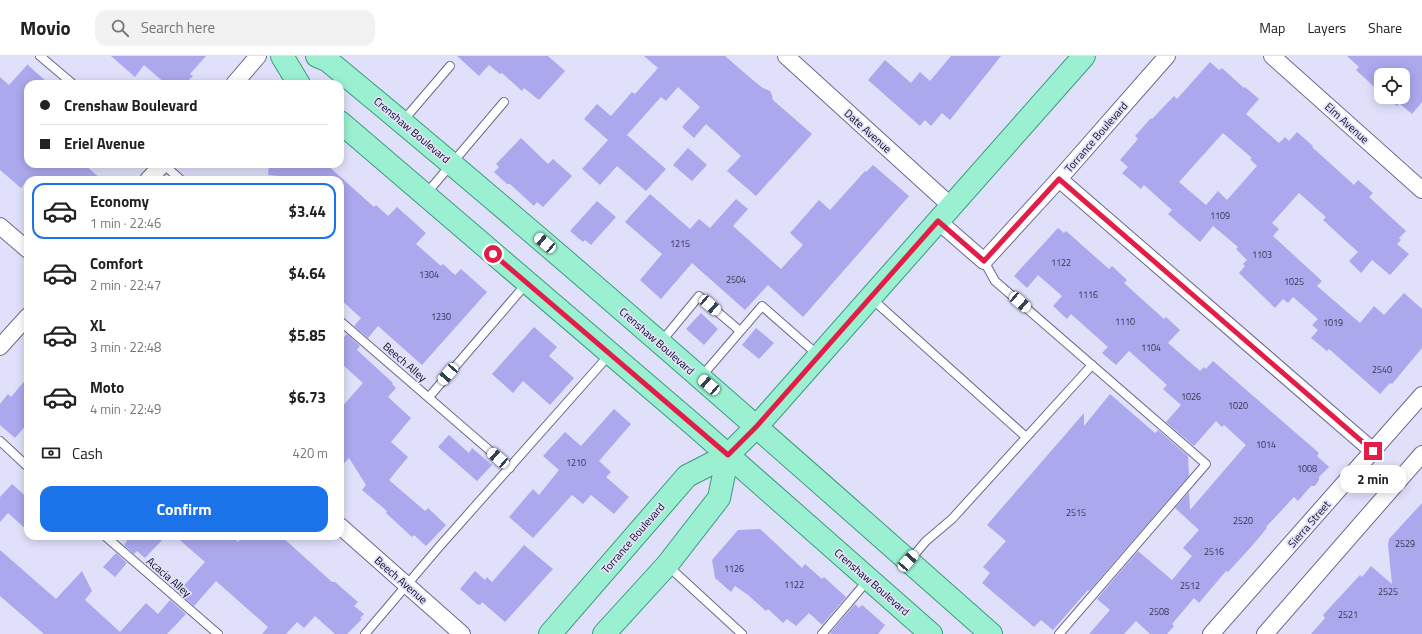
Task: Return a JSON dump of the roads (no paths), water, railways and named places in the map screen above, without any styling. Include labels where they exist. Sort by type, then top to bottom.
[{"type":"main road","points":[[282,56],[297,80]]},
{"type":"main road","name":"Crenshaw Boulevard","points":[[317,56],[327,60],[453,164],[757,426],[991,634]]},
{"type":"main road","name":"Torrance Boulevard","points":[[550,634],[687,476],[728,455],[757,426],[1084,56]]},
{"type":"main road","name":"Crenshaw Boulevard","points":[[344,125],[728,455],[931,634]]},
{"type":"main road","points":[[604,634],[667,566],[719,498],[728,455]]},
{"type":"street","points":[[237,80],[258,56]]},
{"type":"street","name":"Date Avenue","points":[[786,56],[944,214]]},
{"type":"street","name":"Torrance Boulevard","points":[[984,261],[1059,179],[1167,56]]},
{"type":"street","name":"Elm Avenue","points":[[1272,56],[1422,190]]},
{"type":"street","points":[[152,176],[159,168]]},
{"type":"street","points":[[1059,179],[1373,451]]},
{"type":"street","points":[[944,214],[984,261]]},
{"type":"street","points":[[0,226],[24,247]]},
{"type":"street","points":[[0,347],[24,320]]},
{"type":"street","name":"Sierra Street","points":[[1211,634],[1422,395]]},
{"type":"street","points":[[1265,634],[1422,454]]},
{"type":"street","name":"Beech Avenue","points":[[344,530],[462,634]]},
{"type":"lane","points":[[40,56],[67,80]]},
{"type":"lane","points":[[402,122],[450,66]]},
{"type":"lane","points":[[425,196],[504,102]]},
{"type":"lane","points":[[168,168],[176,176]]},
{"type":"lane","points":[[984,261],[995,281],[1206,464],[1059,634]]},
{"type":"lane","points":[[428,397],[528,283]]},
{"type":"lane","points":[[660,343],[700,296],[740,331]]},
{"type":"lane","points":[[870,298],[1026,437]]},
{"type":"lane","points":[[700,378],[762,306],[819,356]]},
{"type":"lane","name":"Beech Alley","points":[[344,324],[510,468]]},
{"type":"lane","points":[[365,634],[610,354]]},
{"type":"lane","points":[[908,561],[926,541],[952,519],[1092,365]]},
{"type":"lane","points":[[0,441],[24,463]]},
{"type":"lane","name":"Acacia Alley","points":[[110,540],[218,634]]},
{"type":"lane","points":[[667,566],[742,634]]},
{"type":"lane","points":[[822,634],[869,580]]}]
